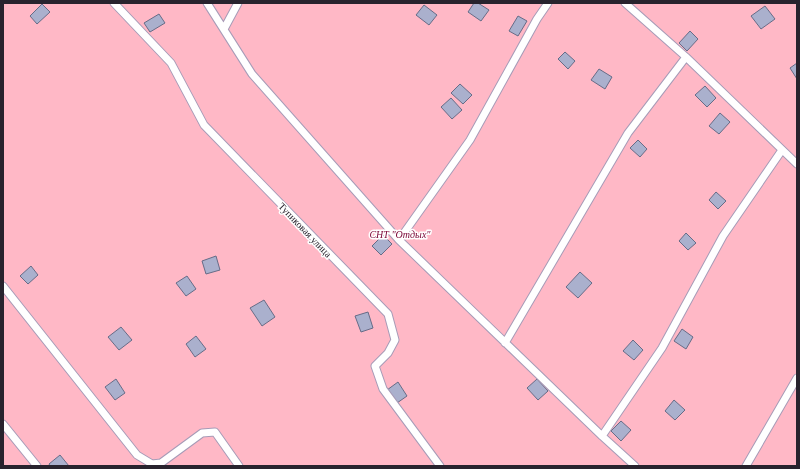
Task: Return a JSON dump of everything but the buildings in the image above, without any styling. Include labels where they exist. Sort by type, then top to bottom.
[{"type":"lane","name":"Тупиковая улица","points":[[114,3],[171,63],[204,125],[388,314],[395,340],[388,353],[375,366],[383,389],[440,466]]},
{"type":"lane","points":[[207,3],[252,74],[399,240],[635,466]]},
{"type":"lane","points":[[224,29],[238,3]]},
{"type":"lane","points":[[399,240],[470,140],[537,18],[548,3]]},
{"type":"lane","points":[[625,3],[686,57],[797,164]]},
{"type":"lane","points":[[505,343],[628,133],[686,57]]},
{"type":"lane","points":[[602,436],[662,348],[723,236],[782,150]]},
{"type":"lane","points":[[3,286],[137,455],[152,464],[160,463],[202,433],[214,432],[239,466]]},
{"type":"lane","points":[[746,466],[797,378]]},
{"type":"lane","points":[[3,424],[37,466]]},
{"type":"green space","name":"СНТ \"Отдых\"","points":[[3,3],[797,3],[797,466],[3,466]]}]
